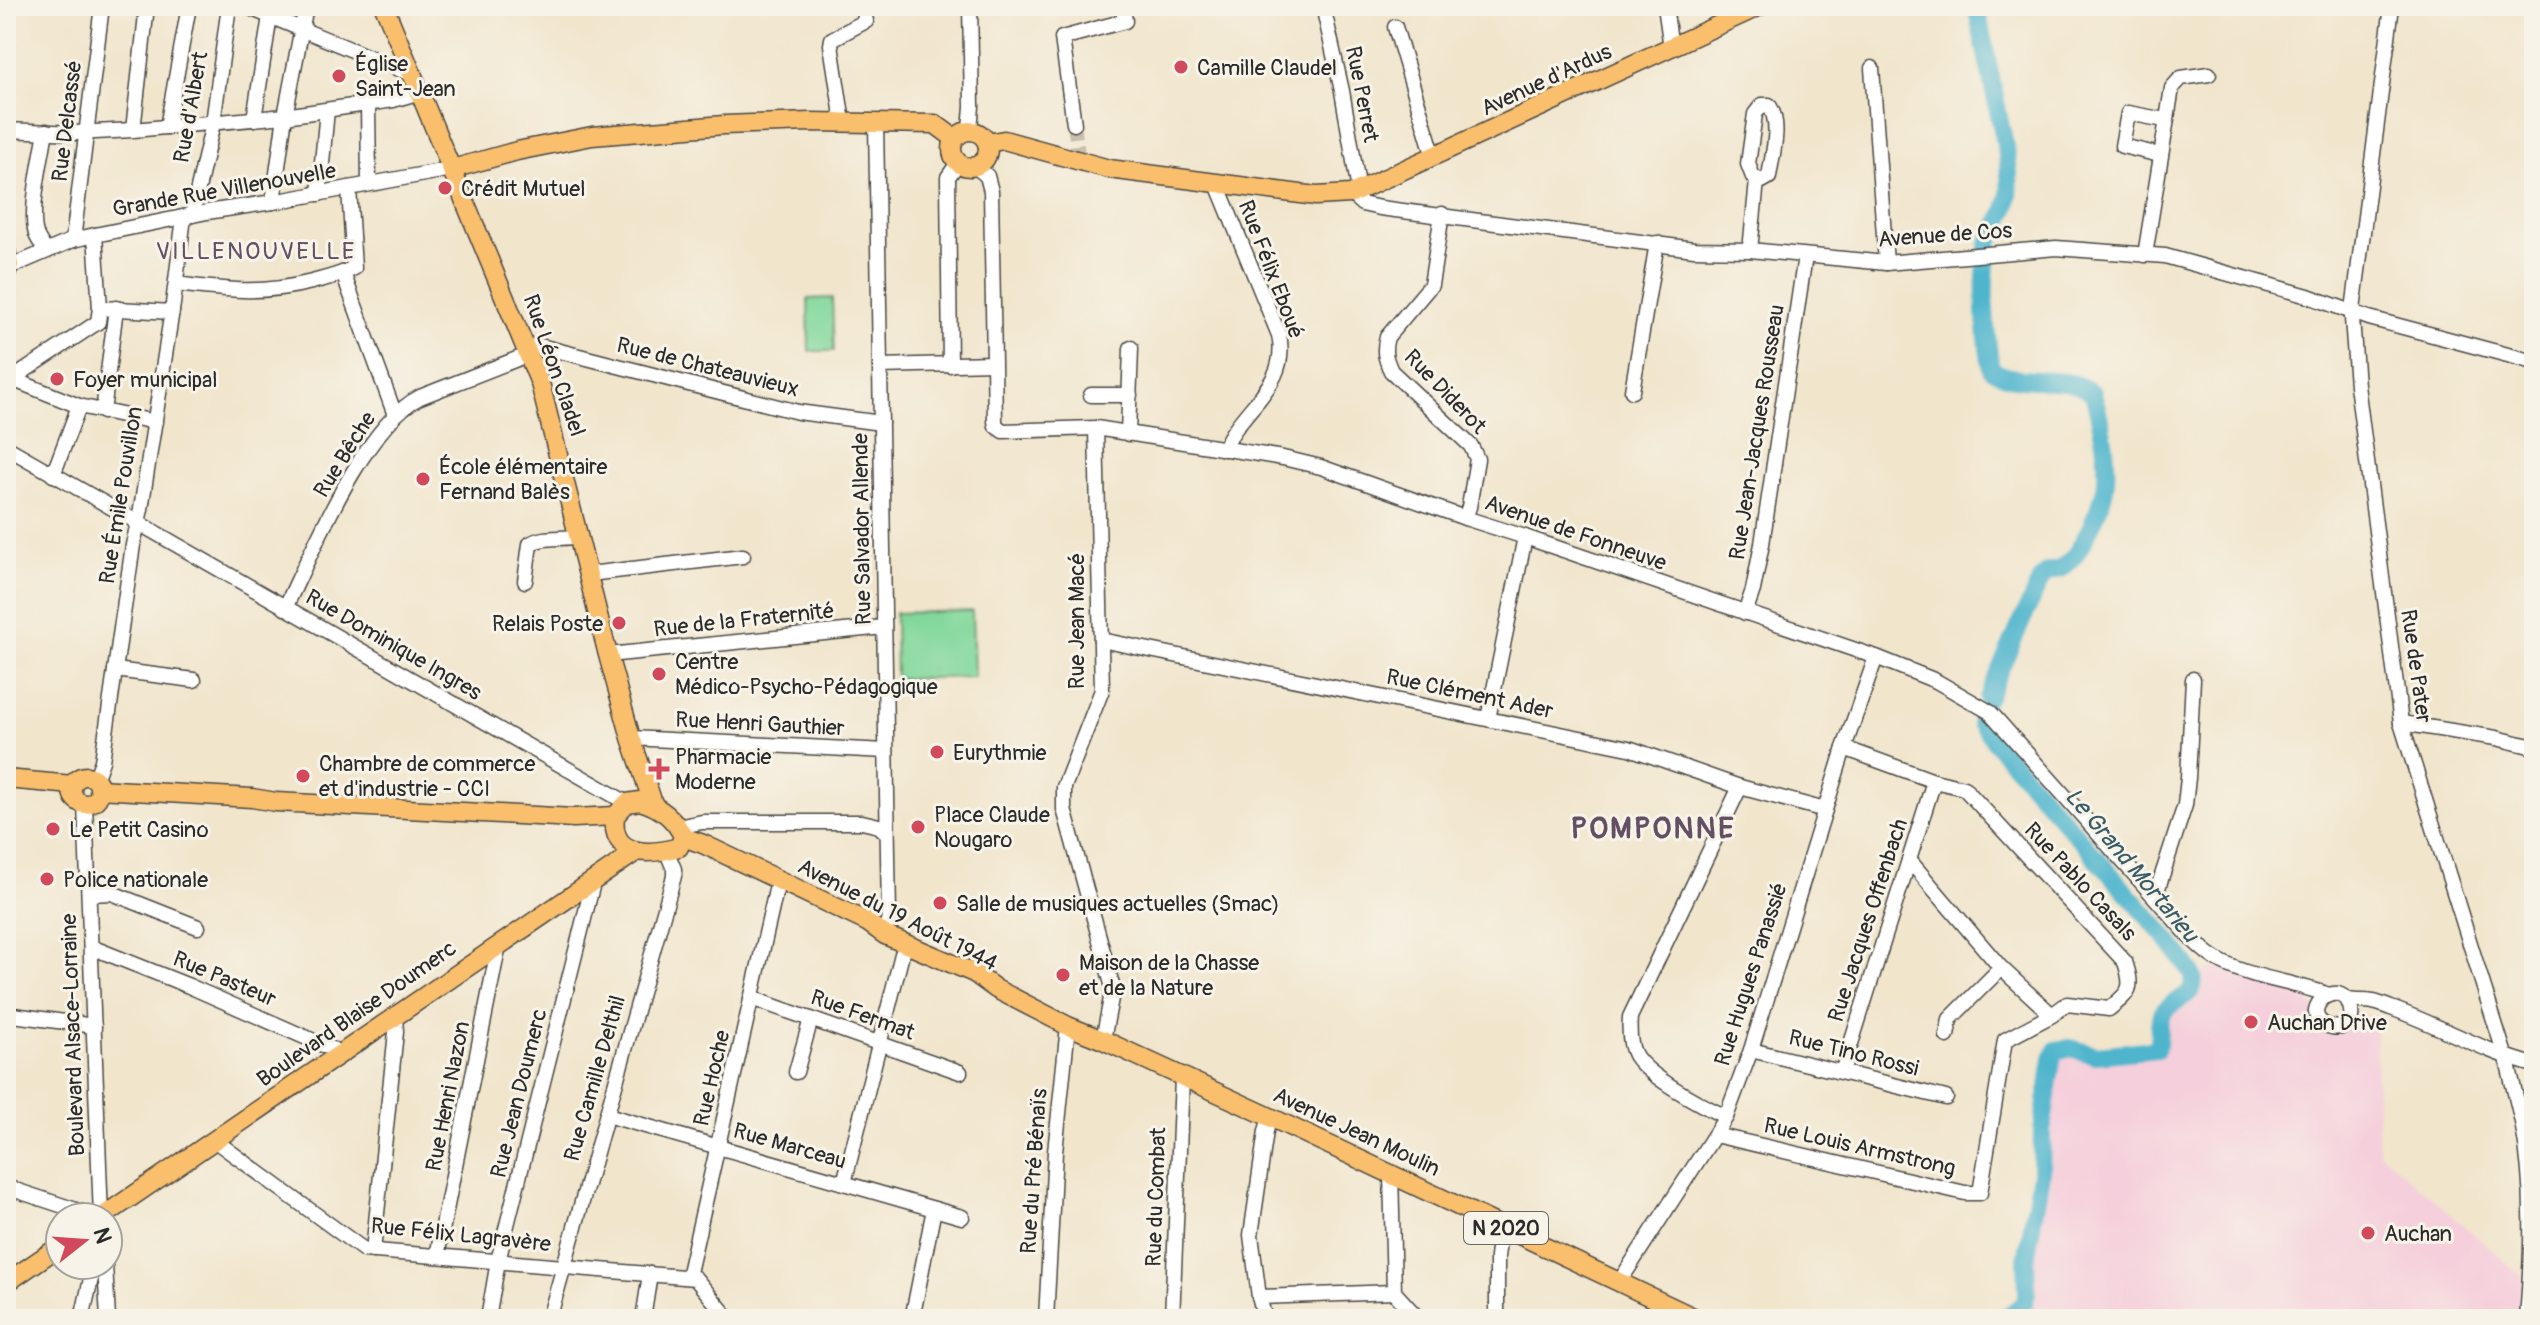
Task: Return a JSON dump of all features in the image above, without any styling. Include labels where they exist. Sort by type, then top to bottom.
[{"type":"main road","name":"Rue Léon Cladel","points":[[384,6],[528,351],[552,421],[608,655],[633,746],[654,806]]},
{"type":"main road","name":"Avenue d'Ardus","points":[[1355,193],[1760,6]]},
{"type":"main road","points":[[452,169],[517,151],[592,136],[724,125],[843,122],[935,124],[962,134],[981,134],[987,143],[984,160],[967,165],[952,154],[962,134]]},
{"type":"main road","points":[[987,143],[1004,140],[1109,169],[1217,184],[1316,196],[1355,193]]},
{"type":"main road","name":"Rue Léon Cladel","points":[[623,814],[633,746]]},
{"type":"main road","points":[[97,784],[95,800],[85,803],[74,797],[73,785],[82,776],[97,784],[276,802],[574,818],[583,825],[623,814],[640,801],[654,806],[676,840],[637,851],[623,845],[623,814]]},
{"type":"main road","points":[[6,779],[73,785]]},
{"type":"main road","name":"Avenue du 19 Août 1944","points":[[676,840],[776,890],[953,971],[972,985],[996,989]]},
{"type":"main road","name":"Avenue du 19 Août 1944","points":[[676,840],[703,844],[867,922],[906,949]]},
{"type":"main road","name":"Boulevard Blaise Doumerc","points":[[124,1201],[637,851]]},
{"type":"main road","name":"Avenue Jean Moulin","points":[[996,989],[1068,1026],[1620,1281],[1676,1314],[1697,1319]]},
{"type":"main road","points":[[6,1283],[44,1257]]},
{"type":"street","name":"Rue Delcassé","points":[[73,240],[102,6]]},
{"type":"street","points":[[133,130],[147,6]]},
{"type":"street","points":[[167,127],[189,6]]},
{"type":"street","name":"Rue d'Albert","points":[[188,216],[213,123],[229,6]]},
{"type":"street","points":[[245,6],[302,28],[417,84]]},
{"type":"street","points":[[273,202],[285,116],[306,6]]},
{"type":"street","points":[[843,122],[832,39],[866,21],[863,6]]},
{"type":"street","points":[[962,134],[972,106],[970,6]]},
{"type":"street","name":"Rue Perret","points":[[1323,6],[1342,91],[1355,193]]},
{"type":"street","points":[[1665,6],[1671,48]]},
{"type":"street","name":"Rue de Pater","points":[[2392,6],[2351,329],[2401,723],[2504,1055],[2522,1124],[2530,1184],[2531,1265],[2527,1319]]},
{"type":"street","points":[[1074,124],[1062,38],[1125,21],[1123,7]]},
{"type":"street","points":[[254,119],[270,16]]},
{"type":"street","points":[[1395,27],[1434,157]]},
{"type":"street","points":[[1872,68],[1886,263]]},
{"type":"street","points":[[2145,255],[2172,88],[2181,78],[2209,74]]},
{"type":"street","points":[[12,130],[87,133],[285,116],[368,104],[417,84]]},
{"type":"street","points":[[368,104],[369,183]]},
{"type":"street","points":[[319,194],[327,110]]},
{"type":"street","points":[[2160,155],[2122,146],[2128,113],[2165,120]]},
{"type":"street","name":"Rue Salvador Allende","points":[[876,122],[889,916],[885,935]]},
{"type":"street","points":[[46,131],[36,208],[36,233],[46,251]]},
{"type":"street","points":[[950,365],[948,177],[952,168],[967,165]]},
{"type":"street","name":"Avenue de Fonneuve","points":[[967,165],[987,176],[991,191],[995,421],[1003,431],[1096,428],[1321,467],[1876,657],[1936,681],[1990,712],[2192,939],[2222,962],[2329,995],[2339,994],[2347,999],[2372,1002],[2534,1065]]},
{"type":"street","name":"Grande Rue Villenouvelle","points":[[7,263],[17,264],[73,240],[95,235],[452,169]]},
{"type":"street","points":[[1750,250],[1757,181]]},
{"type":"street","name":"Rue Félix Eboué","points":[[1217,184],[1279,335],[1282,350],[1279,370],[1224,449]]},
{"type":"street","points":[[176,284],[242,291],[281,290],[354,268],[349,188]]},
{"type":"street","name":"Avenue de Cos","points":[[1355,193],[1362,204],[1694,249],[1750,250],[1886,263],[2056,248],[2165,256],[2264,283],[2353,313],[2534,362]]},
{"type":"street","name":"Rue Diderot","points":[[1442,214],[1431,285],[1387,337],[1384,348],[1391,371],[1471,446],[1477,459],[1465,518]]},
{"type":"street","name":"Rue Émile Pouvillon","points":[[97,784],[188,216]]},
{"type":"street","points":[[9,384],[98,322],[100,308],[95,235]]},
{"type":"street","points":[[1632,391],[1657,243]]},
{"type":"street","name":"Rue Jean-Jacques Rousseau","points":[[1745,613],[1762,544],[1805,256]]},
{"type":"street","points":[[343,273],[395,415]]},
{"type":"street","points":[[100,308],[172,312]]},
{"type":"street","points":[[103,412],[116,308]]},
{"type":"street","name":"Rue de Chateauvieux","points":[[528,351],[540,346],[798,412],[881,423]]},
{"type":"street","points":[[1128,434],[1131,348]]},
{"type":"street","name":"Rue Bêche","points":[[285,608],[347,484],[405,404],[522,357],[528,351]]},
{"type":"street","points":[[880,366],[993,363]]},
{"type":"street","points":[[9,384],[79,406],[155,422]]},
{"type":"street","points":[[1091,395],[1130,395]]},
{"type":"street","points":[[53,475],[79,406]]},
{"type":"street","name":"Rue Jean Macé","points":[[1096,428],[1102,690],[1064,787],[1064,809],[1113,988],[1103,1040]]},
{"type":"street","name":"Rue Dominique Ingres","points":[[6,447],[285,608],[623,814]]},
{"type":"street","points":[[525,581],[530,544],[537,539],[566,540],[579,536]]},
{"type":"street","points":[[1488,719],[1525,537]]},
{"type":"street","points":[[589,574],[743,556]]},
{"type":"street","name":"Rue de la Fraternité","points":[[608,655],[884,627]]},
{"type":"street","name":"Rue Clément Ader","points":[[1101,640],[1629,748],[1740,787],[1825,810]]},
{"type":"street","name":"Rue Hugues Panassié","points":[[1620,1281],[1726,1117],[1751,1050],[1844,748],[1876,657]]},
{"type":"street","points":[[115,670],[194,680]]},
{"type":"street","points":[[2155,897],[2185,805],[2193,679]]},
{"type":"street","points":[[2401,723],[2534,747]]},
{"type":"street","name":"Rue Henri Gauthier","points":[[633,746],[886,751]]},
{"type":"street","name":"Rue Pablo Casals","points":[[1844,748],[1934,781],[1964,788],[2125,962],[2132,981],[2127,995],[2109,1009],[2067,1004],[2052,1015]]},
{"type":"street","name":"Rue Jacques Offenbach","points":[[1842,1072],[1934,781]]},
{"type":"street","points":[[1726,1117],[1706,1108],[1644,1064],[1636,1055],[1629,1036],[1630,1017],[1740,787]]},
{"type":"street","name":"Boulevard Alsace-Lorraine","points":[[85,803],[99,1201]]},
{"type":"street","points":[[676,840],[702,822],[862,822],[887,809]]},
{"type":"street","points":[[862,822],[879,826],[887,833]]},
{"type":"street","name":"Rue Camille Delthil","points":[[549,1319],[674,876],[676,840]]},
{"type":"street","points":[[1909,860],[2001,968],[2052,1015]]},
{"type":"street","name":"Rue Jean Doumerc","points":[[488,1319],[498,1261],[594,879]]},
{"type":"street","name":"Rue Hoche","points":[[688,1277],[776,890]]},
{"type":"street","points":[[89,894],[112,893],[198,927]]},
{"type":"street","name":"Rue Henri Nazon","points":[[437,1256],[499,944]]},
{"type":"street","name":"Rue Pasteur","points":[[91,947],[341,1053]]},
{"type":"street","points":[[844,1183],[906,949]]},
{"type":"street","points":[[1947,1036],[1950,1019],[2001,968]]},
{"type":"street","name":"Avenue de Fonneuve","points":[[2284,980],[2306,996],[2321,1022],[2330,1029],[2342,1028],[2367,1006],[2383,1006]]},
{"type":"street","points":[[2317,1012],[2320,1001],[2329,995]]},
{"type":"street","name":"Rue Fermat","points":[[751,998],[960,1072]]},
{"type":"street","points":[[2347,999],[2352,1009],[2350,1020]]},
{"type":"street","points":[[6,1014],[94,1026]]},
{"type":"street","points":[[373,1251],[396,1032],[395,1015]]},
{"type":"street","name":"Rue Louis Armstrong","points":[[1715,1135],[1965,1193],[1980,1193],[2005,1040],[2052,1015]]},
{"type":"street","points":[[796,1072],[811,1019]]},
{"type":"street","name":"Rue du Pré Bénaïs","points":[[1046,1319],[1055,1152],[1068,1026]]},
{"type":"street","name":"Rue Tino Rossi","points":[[1751,1050],[1946,1098]]},
{"type":"street","name":"Rue du Combat","points":[[1172,1319],[1182,1078]]},
{"type":"street","name":"Rue Marceau","points":[[607,1115],[962,1217]]},
{"type":"street","points":[[1265,1319],[1251,1235],[1270,1117]]},
{"type":"street","name":"Rue Félix Lagravère","points":[[214,1140],[364,1250],[688,1277]]},
{"type":"street","points":[[1391,1173],[1394,1292],[1415,1319]]},
{"type":"street","points":[[6,1187],[50,1201]]},
{"type":"street","points":[[912,1319],[934,1209]]},
{"type":"street","points":[[1497,1319],[1497,1257],[1501,1226]]},
{"type":"street","points":[[643,1319],[650,1274]]},
{"type":"street","points":[[688,1277],[695,1278],[729,1319]]},
{"type":"street","points":[[82,1319],[90,1281]]},
{"type":"street","points":[[89,1286],[97,1281],[106,1288]]},
{"type":"street","points":[[106,1281],[108,1319]]},
{"type":"street","points":[[1259,1297],[1394,1292]]},
{"type":"shaded area","points":[[2222,962],[2284,980],[2306,996],[2330,1029],[2358,1011],[2375,1018],[2379,1152],[2523,1277],[2519,1319],[2005,1319],[2025,1302],[2026,1260],[2041,1174],[2043,1124],[2052,1059],[2056,1050],[2070,1048],[2096,1055],[2156,1049],[2159,1046],[2159,1021],[2164,1011],[2189,993],[2194,979]]},
{"type":"green space","points":[[832,298],[834,351],[809,351],[808,299]]},
{"type":"green space","points":[[972,611],[974,677],[896,679],[895,613]]},
{"type":"waterway","name":"Le Grand Mortarieu","points":[[1976,6],[2009,177],[2006,209],[1991,236],[1985,275],[1991,369],[2015,378],[2069,383],[2093,393],[2106,459],[2105,490],[2085,539],[2065,566],[2048,572],[2041,579],[1987,698]]},
{"type":"waterway","name":"Le Grand Mortarieu","points":[[1981,718],[1980,722],[1999,747],[2164,935],[2192,972],[2194,981],[2188,993],[2170,1005],[2161,1016],[2157,1049],[2096,1055],[2070,1048],[2056,1050],[2052,1059],[2042,1131],[2041,1174],[2026,1260],[2025,1302],[2005,1319]]},
{"type":"tunnel","points":[[1074,124],[1079,162]]},
{"type":"place","name":"Camille Claudel","points":[[1181,67]]},
{"type":"place","name":"Église Saint-Jean","points":[[339,76]]},
{"type":"place","name":"Crédit Mutuel","points":[[445,188]]},
{"type":"place","name":"Foyer municipal","points":[[57,379]]},
{"type":"place","name":"École élémentaire Fernand Balès","points":[[423,479]]},
{"type":"place","name":"Relais Poste","points":[[619,623]]},
{"type":"place","name":"Centre Médico-Psycho-Pédagogique","points":[[659,674]]},
{"type":"place","name":"Eurythmie","points":[[937,752]]},
{"type":"place","name":"Pharmacie Moderne","points":[[659,769]]},
{"type":"place","name":"Chambre de commerce et d'industrie - CCI","points":[[303,776]]},
{"type":"place","name":"Place Claude Nougaro","points":[[918,827]]},
{"type":"place","name":"Le Petit Casino","points":[[53,829]]},
{"type":"place","name":"Police nationale","points":[[47,879]]},
{"type":"place","name":"Salle de musiques actuelles (Smac)","points":[[940,903]]},
{"type":"place","name":"Maison de la Chasse et de la Nature","points":[[1063,975]]},
{"type":"place","name":"Auchan Drive","points":[[2251,1022]]},
{"type":"place","name":"Auchan","points":[[2368,1233]]},
{"type":"district","name":"VILLENOUVELLE","points":[[256,251]]},
{"type":"district","name":"POMPONNE","points":[[1653,828]]}]
